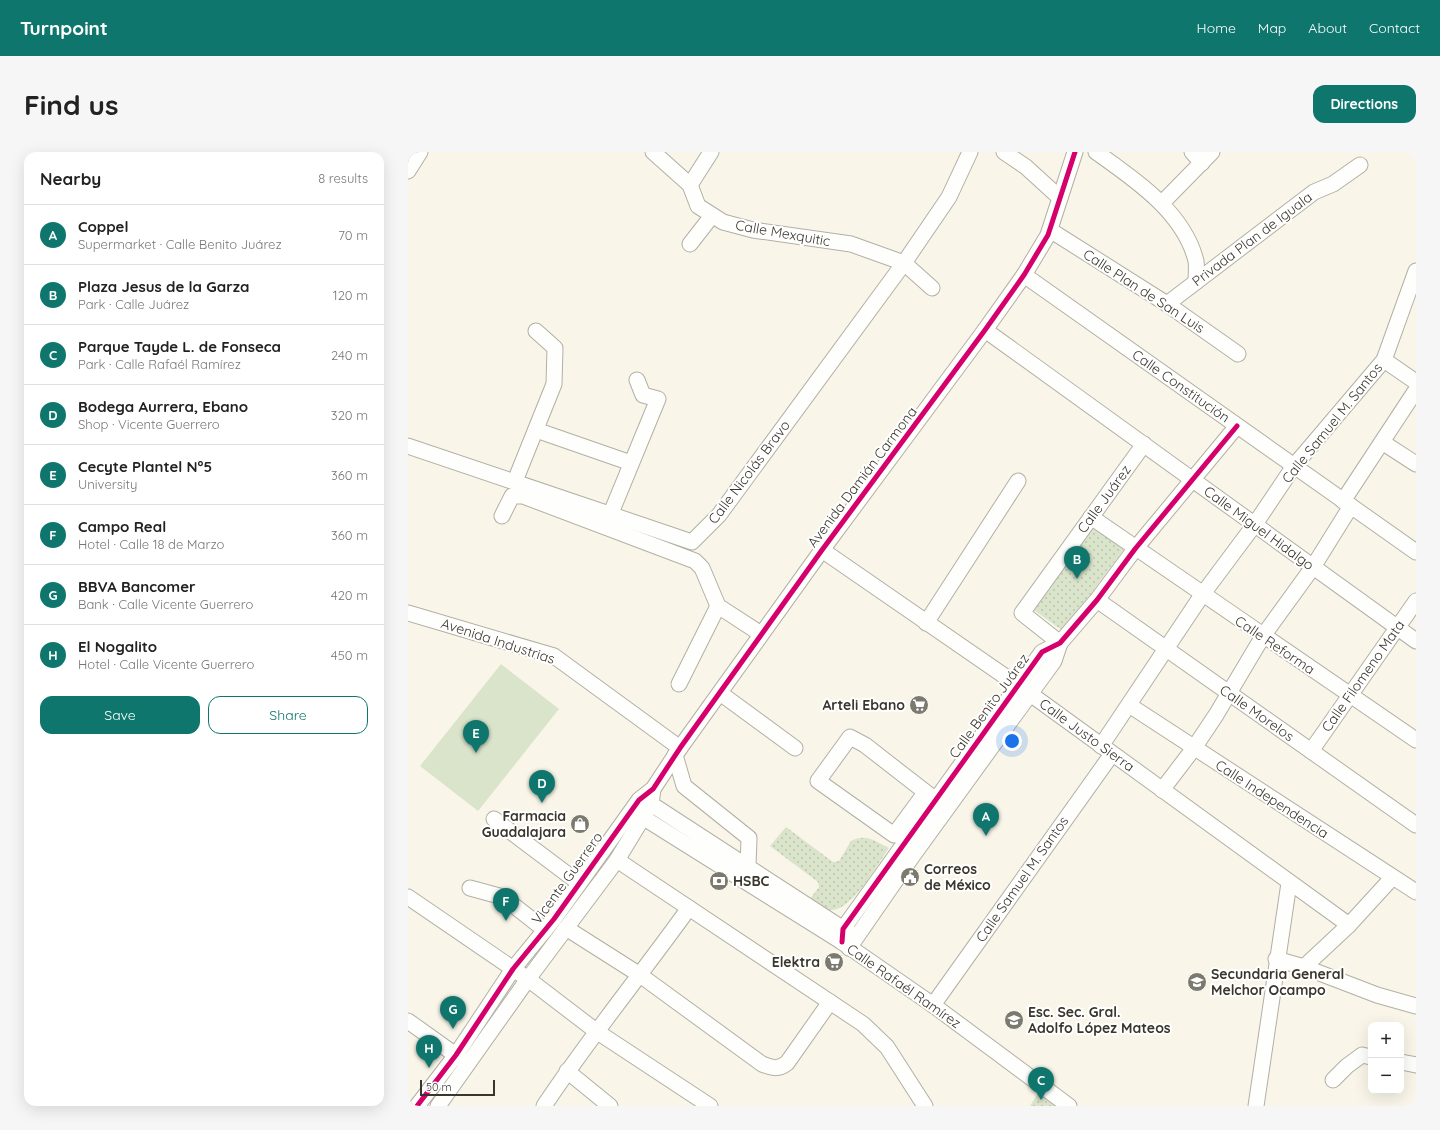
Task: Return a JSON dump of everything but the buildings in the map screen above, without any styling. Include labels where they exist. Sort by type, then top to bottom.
[{"type":"street","points":[[408,171],[420,152]]},
{"type":"street","name":"Calle Mexquitic","points":[[653,152],[690,185],[698,206],[711,217],[723,222],[753,230],[851,244],[904,263],[932,288]]},
{"type":"street","points":[[690,185],[711,152]]},
{"type":"street","name":"Calle Nicolás Bravo","points":[[408,446],[610,513],[692,542],[719,515],[904,263],[949,197],[970,152]]},
{"type":"street","points":[[1004,152],[1026,167],[1060,198]]},
{"type":"street","name":"Avenida Damián Carmona","points":[[641,808],[677,752],[761,634],[1024,275],[1050,230],[1075,152]]},
{"type":"street","points":[[1096,152],[1125,172],[1162,203],[1189,240],[1196,262],[1196,282]]},
{"type":"street","points":[[1162,203],[1202,156]]},
{"type":"street","name":"Privada Plan de Iguala","points":[[1167,304],[1314,192],[1333,184],[1360,165]]},
{"type":"street","points":[[690,244],[711,217]]},
{"type":"street","name":"Calle Plan de San Luis","points":[[1050,230],[1167,304],[1238,354]]},
{"type":"street","name":"Calle Samuel M. Santos","points":[[933,1005],[1106,750],[1128,705],[1167,650],[1202,595],[1255,524],[1294,466],[1384,360],[1416,271]]},
{"type":"street","name":"Calle Constitución","points":[[1024,275],[1416,552]]},
{"type":"street","name":"Calle Miguel Hidalgo","points":[[985,330],[1416,641]]},
{"type":"street","points":[[515,481],[554,384],[555,348],[536,331]]},
{"type":"street","points":[[1384,360],[1416,382]]},
{"type":"street","points":[[610,513],[658,400],[643,395],[637,380]]},
{"type":"street","points":[[1162,790],[1194,748],[1230,694],[1263,636],[1314,567],[1347,503],[1382,442],[1416,390]]},
{"type":"street","name":"Calle Benito Juárez","points":[[909,850],[931,797],[1023,690],[1054,661],[1060,643],[1097,600],[1135,549],[1194,480],[1237,426]]},
{"type":"street","points":[[536,430],[631,463]]},
{"type":"street","points":[[1382,442],[1416,464]]},
{"type":"street","name":"Calle Juárez","points":[[1060,643],[1022,613],[1144,444]]},
{"type":"street","points":[[926,623],[1018,481]]},
{"type":"street","points":[[502,516],[512,496],[523,496],[696,561],[702,568],[718,606],[761,634]]},
{"type":"street","name":"Calle Reforma","points":[[1091,518],[1416,740]]},
{"type":"street","name":"Calle Justo Sierra","points":[[822,550],[1023,690],[1349,925]]},
{"type":"street","name":"Calle Morelos","points":[[1097,600],[1416,825]]},
{"type":"street","name":"Calle Filomeno Mata","points":[[1311,751],[1416,601]]},
{"type":"street","points":[[679,684],[718,606]]},
{"type":"street","name":"Avenida Industrias","points":[[408,613],[554,656],[677,752]]},
{"type":"street","name":"Calle Benito Juárez","points":[[848,939],[909,850],[1023,690]]},
{"type":"street","points":[[720,693],[795,748]]},
{"type":"street","name":"Calle Independencia","points":[[1128,705],[1392,878],[1416,892]]},
{"type":"street","points":[[850,737],[865,745],[931,797],[894,835],[818,781],[850,737]]},
{"type":"street","points":[[677,752],[684,786],[749,838],[748,866]]},
{"type":"street","name":"Calle Rafaél Ramírez","points":[[641,808],[848,939]]},
{"type":"street","name":"Calle Rafaél Ramírez","points":[[641,808],[748,866],[848,939],[933,1005],[1069,1106]]},
{"type":"street","name":"Vicente Guerrero","points":[[462,1059],[528,979],[617,860],[641,808]]},
{"type":"street","name":"Vicente Guerrero","points":[[462,1059],[513,969],[545,930],[579,883],[641,808]]},
{"type":"street","points":[[494,819],[579,883]]},
{"type":"street","points":[[617,860],[863,1024],[887,1047],[925,1106]]},
{"type":"street","points":[[1304,967],[1349,925],[1392,878]]},
{"type":"street","points":[[1256,1106],[1276,959],[1289,883]]},
{"type":"street","points":[[470,888],[503,897],[545,930]]},
{"type":"street","points":[[408,897],[528,979],[596,1031],[710,1106]]},
{"type":"street","points":[[544,1106],[596,1031],[640,975],[689,908]]},
{"type":"street","points":[[566,928],[640,975],[762,1064],[772,1068],[781,1068],[787,1063],[830,1002]]},
{"type":"street","points":[[1276,959],[1304,967],[1377,995],[1416,1006]]},
{"type":"street","points":[[408,1021],[462,1059]]},
{"type":"street","points":[[1334,1080],[1347,1066],[1366,1056]]},
{"type":"street","points":[[417,1106],[462,1059]]},
{"type":"street","points":[[438,1106],[462,1059]]},
{"type":"street","points":[[1404,1063],[1416,1065]]},
{"type":"street","points":[[567,1071],[610,1106]]},
{"type":"green space","points":[[1091,526],[1124,549],[1063,631],[1031,608]]},
{"type":"green space","points":[[501,664],[559,709],[478,811],[420,766]]},
{"type":"green space","points":[[786,827],[833,862],[839,861],[851,841],[856,839],[870,839],[889,848],[864,885],[856,894],[841,907],[830,910],[810,899],[819,887],[818,882],[770,846]]},
{"type":"green space","points":[[1038,1093],[1056,1106],[1030,1106]]},
{"type":"cycle path","points":[[417,1106],[456,1055],[513,969],[554,919],[639,800],[653,789],[680,748],[822,550],[1024,275],[1048,235],[1075,152]]},
{"type":"cycle path","points":[[842,942],[843,929],[1042,652],[1060,643],[1097,600],[1135,549],[1237,426]]},
{"type":"place","name":"Plaza Jesus de la Garza","points":[[1077,579]]},
{"type":"place","name":"Arteli Ebano","points":[[919,705]]},
{"type":"place","name":"Cecyte Plantel N°5","points":[[476,753]]},
{"type":"place","name":"Bodega Aurrera, Ebano","points":[[542,803]]},
{"type":"place","name":"Farmacia Guadalajara","points":[[580,824]]},
{"type":"place","name":"Coppel","points":[[986,836]]},
{"type":"place","name":"Correos de México","points":[[910,877]]},
{"type":"place","name":"HSBC","points":[[719,881]]},
{"type":"place","name":"Campo Real","points":[[506,921]]},
{"type":"place","name":"Elektra","points":[[834,962]]},
{"type":"place","name":"Secundaria General Melchor Ocampo","points":[[1197,982]]},
{"type":"place","name":"Esc. Sec. Gral. Adolfo López Mateos","points":[[1014,1020]]},
{"type":"place","name":"BBVA Bancomer","points":[[453,1029]]},
{"type":"place","name":"El Nogalito","points":[[429,1068]]},
{"type":"place","name":"Parque Tayde L. de Fonseca","points":[[1041,1100]]}]
